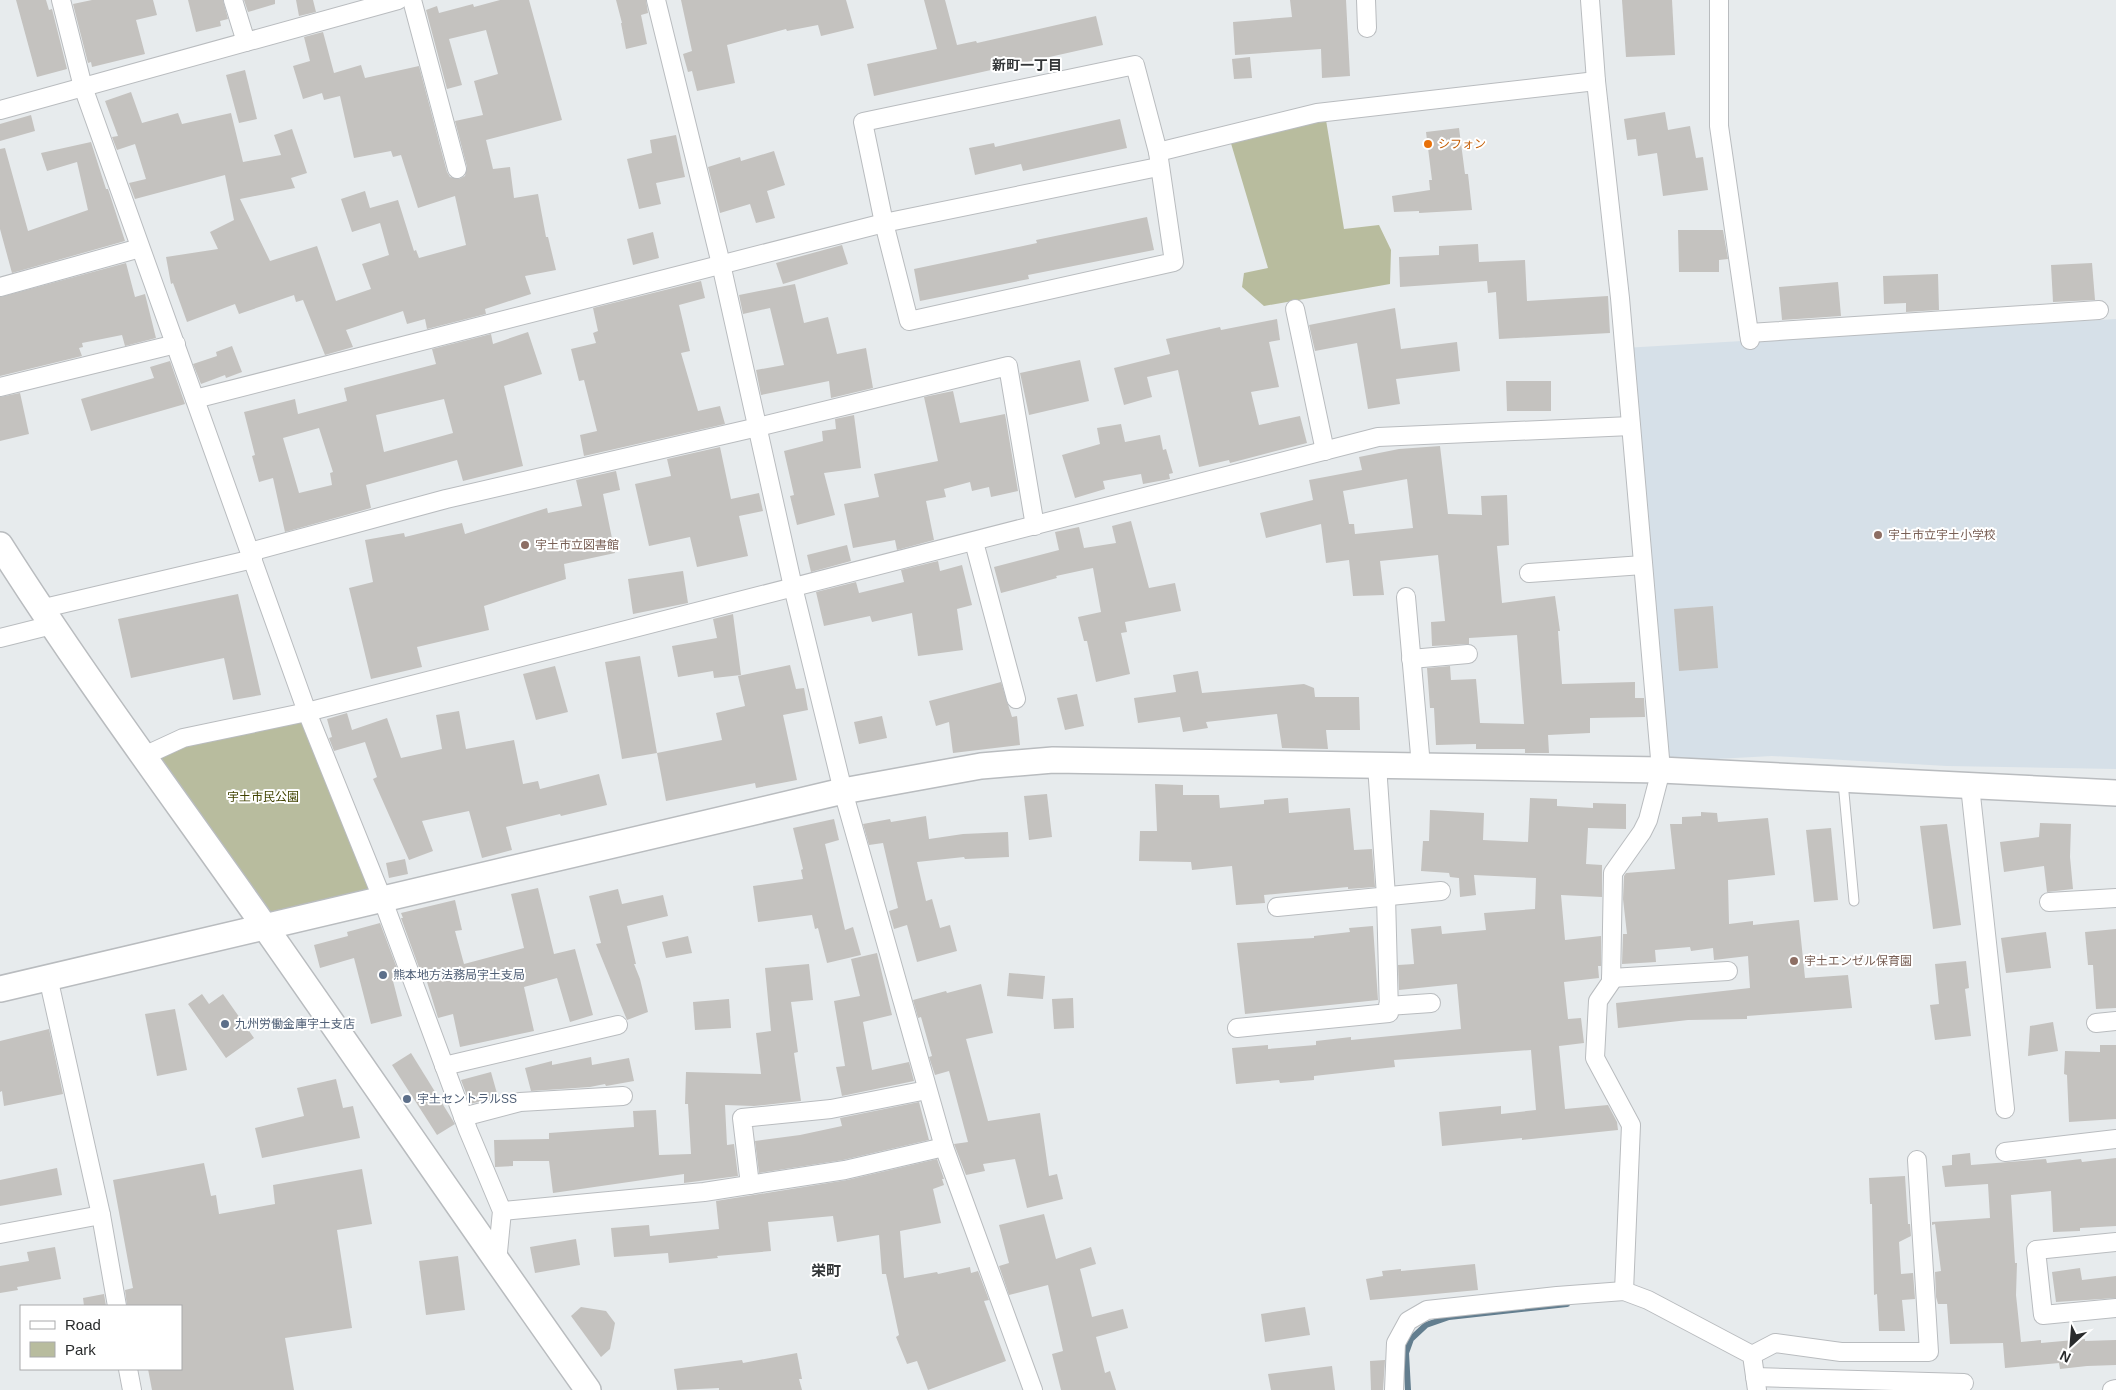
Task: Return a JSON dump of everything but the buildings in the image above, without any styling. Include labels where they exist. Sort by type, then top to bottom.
[{"type":"street","points":[[62,0],[83,87],[307,712],[382,898],[463,1117],[502,1211],[497,1262]]},
{"type":"street","points":[[233,0],[246,42]]},
{"type":"street","points":[[0,110],[398,0]]},
{"type":"street","points":[[412,0],[457,170]]},
{"type":"street","points":[[656,0],[721,264],[794,587],[843,791],[944,1147],[1033,1390]]},
{"type":"street","points":[[1366,0],[1367,28]]},
{"type":"street","points":[[1590,0],[1596,81],[1620,298],[1661,770],[1648,820],[1642,832],[1613,873],[1611,982],[1598,1001],[1594,1058],[1631,1125],[1624,1291]]},
{"type":"street","points":[[1719,0],[1719,126],[1749,337],[2099,310]]},
{"type":"street","points":[[1135,65],[1158,159],[1174,262],[909,321],[884,223],[863,122],[1135,65]]},
{"type":"street","points":[[195,399],[884,223],[1158,159],[1317,113],[1596,81]]},
{"type":"street","points":[[0,287],[140,248]]},
{"type":"street","points":[[1295,308],[1325,451]]},
{"type":"street","points":[[0,387],[176,344]]},
{"type":"street","points":[[0,638],[46,617],[446,499],[758,427],[1008,366],[1035,526]]},
{"type":"street","points":[[144,756],[183,738],[307,712],[1378,437],[1631,426]]},
{"type":"street","points":[[974,542],[1016,699]]},
{"type":"street","points":[[0,545],[46,617],[266,928],[580,1384]]},
{"type":"street","points":[[1528,573],[1643,565]]},
{"type":"street","points":[[1406,598],[1421,766]]},
{"type":"street","points":[[1411,659],[1468,654]]},
{"type":"street","points":[[0,989],[843,791],[981,766],[1053,760],[1661,770],[2116,793]]},
{"type":"street","points":[[1237,1028],[1389,1013],[1386,896],[1377,765]]},
{"type":"street","points":[[1970,786],[2005,1109]]},
{"type":"street","points":[[1277,907],[1441,891]]},
{"type":"street","points":[[2049,902],[2116,898]]},
{"type":"street","points":[[1611,978],[1728,971]]},
{"type":"street","points":[[48,977],[101,1215],[117,1305]]},
{"type":"street","points":[[1388,1006],[1431,1003]]},
{"type":"street","points":[[2096,1023],[2116,1021]]},
{"type":"street","points":[[444,1066],[618,1025]]},
{"type":"street","points":[[750,1184],[742,1118],[830,1109],[927,1090]]},
{"type":"street","points":[[463,1117],[520,1102],[623,1096]]},
{"type":"street","points":[[2005,1152],[2116,1139]]},
{"type":"street","points":[[502,1211],[704,1192],[845,1170],[944,1147]]},
{"type":"street","points":[[1752,1355],[1775,1343],[1841,1352],[1929,1352],[1917,1160]]},
{"type":"street","points":[[0,1234],[101,1215]]},
{"type":"street","points":[[2116,1242],[2036,1250],[2043,1314],[2116,1308]]},
{"type":"street","points":[[1394,1390],[1396,1343],[1408,1320],[1427,1310],[1557,1296],[1624,1291],[1648,1300],[1752,1355]]},
{"type":"street","points":[[1752,1355],[1756,1383],[1964,1384]]},
{"type":"street","points":[[128,1370],[132,1390]]},
{"type":"lane","points":[[1843,779],[1854,901]]},
{"type":"shaded area","name":"宇土市立宇土小学校","points":[[2116,319],[2116,769],[1947,766],[1772,756],[1697,760],[1661,770],[1624,348]]},
{"type":"green space","points":[[1326,120],[1344,229],[1379,225],[1391,250],[1390,284],[1264,306],[1242,287],[1244,273],[1268,268],[1230,140]]},
{"type":"green space","name":"宇土市民公園","points":[[307,712],[382,898],[266,928],[144,756]]},
{"type":"waterway","points":[[1408,1390],[1406,1353],[1411,1339],[1426,1325],[1449,1317],[1567,1304]]},
{"type":"place","name":"シフォン","points":[[1428,144]]},
{"type":"place","name":"宇土市立宇土小学校","points":[[1878,535]]},
{"type":"place","name":"宇土市立図書館","points":[[525,545]]},
{"type":"place","name":"宇土エンゼル保育園","points":[[1794,961]]},
{"type":"place","name":"熊本地方法務局宇土支局","points":[[383,975]]},
{"type":"place","name":"九州労働金庫宇土支店","points":[[225,1024]]},
{"type":"place","name":"宇土セントラルSS","points":[[407,1099]]},
{"type":"district","name":"新町一丁目","points":[[1027,65]]},
{"type":"district","name":"栄町","points":[[826,1270]]}]
